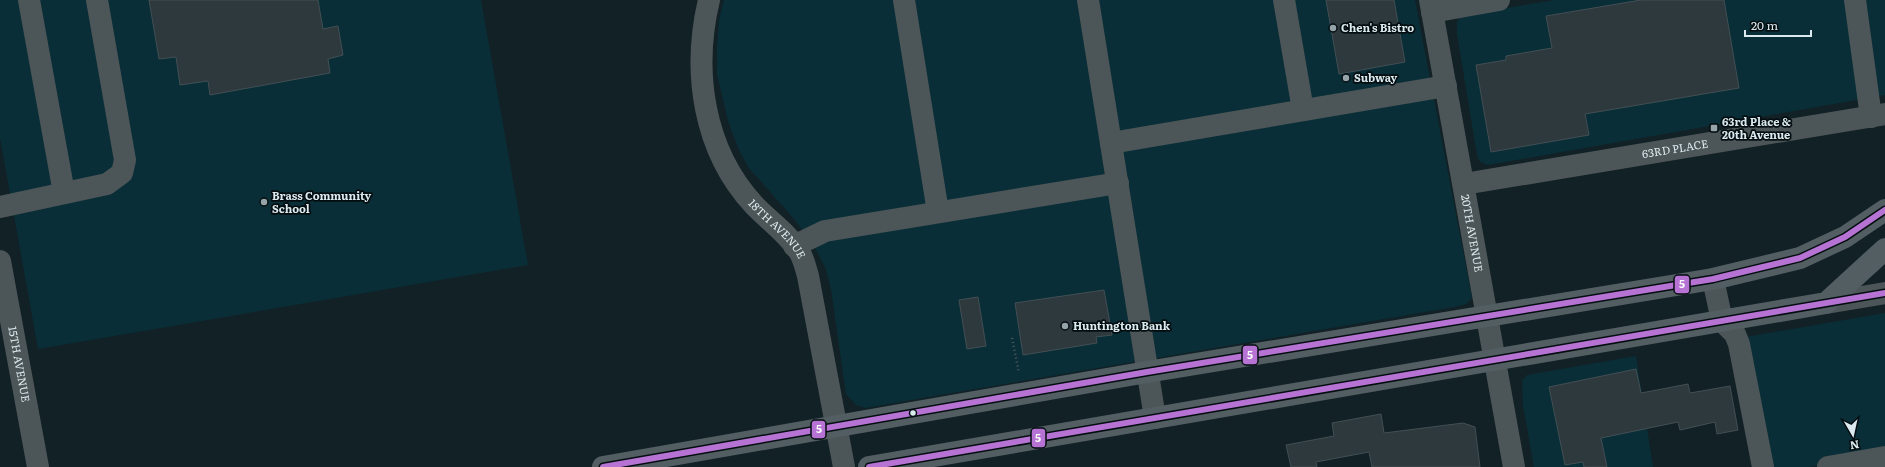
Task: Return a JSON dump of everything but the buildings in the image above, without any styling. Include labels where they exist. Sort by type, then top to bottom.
[{"type":"main road","points":[[603,467],[836,425],[1147,372],[1713,279],[1800,258],[1845,237],[1885,210]]},
{"type":"main road","points":[[869,467],[1826,303],[1885,249]]},
{"type":"street","points":[[29,0],[64,193]]},
{"type":"street","points":[[0,207],[107,184],[122,173],[125,160],[97,0]]},
{"type":"street","name":"18TH AVENUE","points":[[709,0],[702,28],[701,63],[703,94],[710,126],[721,158],[735,181],[754,204],[786,235],[800,254],[808,276],[844,467]]},
{"type":"street","points":[[904,0],[938,212]]},
{"type":"street","points":[[1088,0],[1155,418]]},
{"type":"street","points":[[1284,0],[1303,110]]},
{"type":"street","points":[[1431,6],[1499,0]]},
{"type":"street","points":[[1855,0],[1878,115]]},
{"type":"street","name":"20TH AVENUE","points":[[1431,6],[1496,359],[1514,467]]},
{"type":"street","points":[[1111,143],[1446,86]]},
{"type":"street","name":"63RD PLACE","points":[[1464,184],[1878,115]]},
{"type":"street","points":[[794,246],[825,231],[1118,183]]},
{"type":"street","name":"15TH AVENUE","points":[[0,261],[38,467]]},
{"type":"street","points":[[1713,279],[1722,321],[1735,334],[1739,344],[1763,467]]},
{"type":"street","points":[[1826,303],[1885,293]]},
{"type":"street","points":[[1828,467],[1885,457]]},
{"type":"path","points":[[1012,338],[1019,374]]},
{"type":"shaded area","name":"Brass Community School","points":[[0,0],[481,0],[528,265],[38,349],[0,138]]},
{"type":"shaded area","points":[[724,0],[1415,0],[1472,298],[1466,304],[1454,307],[865,408],[856,405],[846,394],[831,289],[825,267],[814,246],[795,220],[748,167],[738,148],[728,121],[717,74],[719,20]]},
{"type":"shaded area","points":[[1554,0],[1885,0],[1885,95],[1488,165],[1480,162],[1477,155],[1457,34],[1457,22],[1460,16]]},
{"type":"shaded area","points":[[1885,313],[1885,454],[1809,467],[1752,467],[1728,340]]},
{"type":"shaded area","points":[[1636,356],[1653,467],[1534,467],[1523,405],[1522,381],[1527,375]]},
{"type":"transit line","name":"5","points":[[603,467],[1147,372],[1713,279],[1800,258],[1845,237],[1885,210]]},
{"type":"transit line","name":"5","points":[[869,467],[1885,293]]},
{"type":"place","name":"Chen's Bistro","points":[[1333,28]]},
{"type":"place","name":"Subway","points":[[1346,78]]},
{"type":"place","name":"63rd Place & 20th Avenue","points":[[1714,128]]},
{"type":"place","name":"Brass Community School","points":[[264,202]]},
{"type":"place","name":"Huntington Bank","points":[[1065,326]]}]
